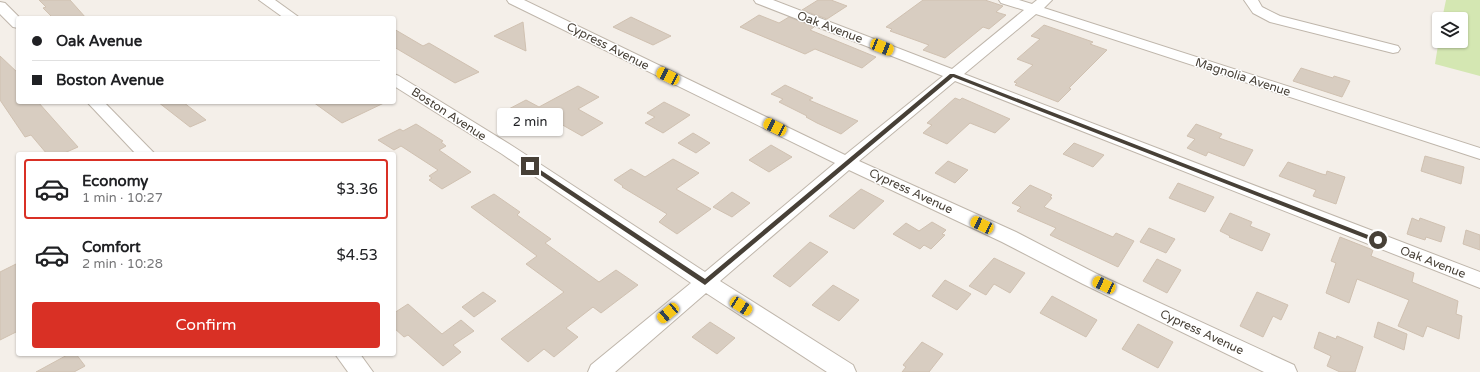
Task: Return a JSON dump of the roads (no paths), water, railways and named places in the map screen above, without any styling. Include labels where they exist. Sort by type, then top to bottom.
[{"type":"street","points":[[15,0],[0,5],[16,22]]},
{"type":"street","points":[[266,0],[290,16]]},
{"type":"street","name":"Cypress Avenue","points":[[514,0],[847,162],[1009,237],[1090,279],[1286,372]]},
{"type":"street","name":"Oak Avenue","points":[[761,0],[1480,280]]},
{"type":"street","name":"Magnolia Avenue","points":[[1006,0],[1040,5],[1480,154]]},
{"type":"street","points":[[1251,0],[1252,5],[1261,12],[1275,19],[1393,50]]},
{"type":"street","points":[[599,372],[768,231],[847,162],[952,75],[1040,5]]},
{"type":"street","name":"Boston Avenue","points":[[396,80],[580,199],[705,283],[845,372]]},
{"type":"street","points":[[97,104],[144,152]]},
{"type":"street","points":[[348,356],[362,372]]}]
